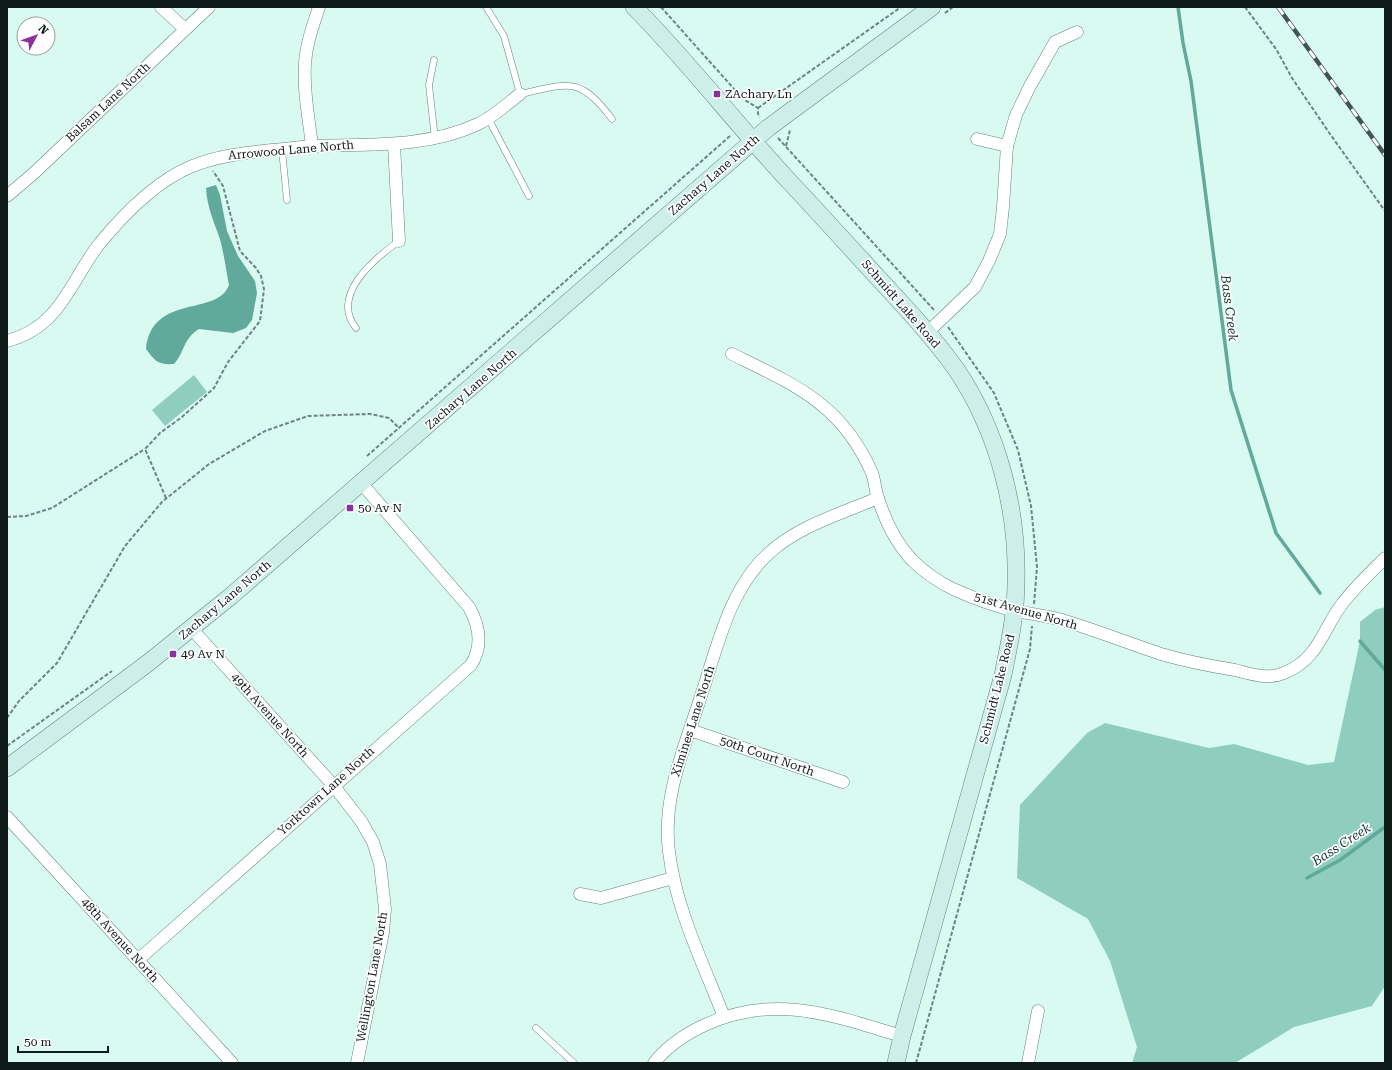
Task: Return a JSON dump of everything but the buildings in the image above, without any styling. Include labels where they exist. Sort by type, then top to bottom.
[{"type":"street","points":[[161,7],[185,29]]},
{"type":"street","name":"Balsam Lane North","points":[[7,196],[38,169],[208,7]]},
{"type":"street","points":[[312,146],[305,89],[305,64],[309,39],[319,7]]},
{"type":"street","name":"Schmidt Lake Road","points":[[634,7],[674,50],[752,142],[928,332],[956,371],[975,403],[997,452],[1009,496],[1015,541],[1016,585],[1012,631],[1003,675],[902,1036],[896,1063]]},
{"type":"street","name":"Zachary Lane North","points":[[7,768],[148,663],[191,628],[362,484],[768,128],[932,7]]},
{"type":"street","points":[[928,332],[975,287],[989,261],[997,241],[1003,207],[1007,146],[1016,115],[1030,86],[1055,42],[1077,32]]},
{"type":"street","name":"Arrowood Lane North","points":[[7,341],[30,331],[46,320],[60,307],[100,244],[141,201],[163,182],[189,167],[224,156],[312,146],[394,144],[435,139],[478,124],[520,94]]},
{"type":"street","points":[[977,139],[1007,146]]},
{"type":"street","points":[[394,144],[399,241]]},
{"type":"street","name":"51st Avenue North","points":[[732,354],[786,381],[830,410],[847,428],[862,453],[873,476],[878,498],[898,541],[919,566],[952,588],[1014,610],[1058,620],[1162,654],[1195,663],[1269,677],[1284,673],[1300,665],[1313,654],[1340,606],[1355,588],[1385,558]]},
{"type":"street","name":"Yorktown Lane North","points":[[138,960],[333,785],[471,665],[475,659],[478,634],[476,620],[469,607],[362,484]]},
{"type":"street","name":"Ximines Lane North","points":[[724,1016],[683,911],[673,878],[668,850],[668,819],[672,788],[679,757],[690,730],[727,618],[737,596],[750,574],[768,554],[787,539],[810,526],[878,498]]},
{"type":"street","name":"49th Avenue North","points":[[191,628],[333,785]]},
{"type":"street","name":"50th Court North","points":[[690,730],[843,782]]},
{"type":"street","name":"Wellington Lane North","points":[[333,785],[361,821],[373,842],[380,864],[384,885],[385,908],[383,932],[357,1063]]},
{"type":"street","name":"48th Avenue North","points":[[7,817],[232,1063]]},
{"type":"street","points":[[580,894],[601,898],[673,878]]},
{"type":"street","points":[[654,1063],[662,1052],[682,1038],[724,1016],[772,1008],[798,1009],[824,1014],[902,1036]]},
{"type":"street","points":[[1028,1063],[1038,1010]]},
{"type":"lane","points":[[486,7],[504,36],[520,94],[565,85],[578,87],[597,101],[612,119]]},
{"type":"lane","points":[[434,60],[429,85],[435,139]]},
{"type":"lane","points":[[488,118],[529,196]]},
{"type":"lane","points":[[282,150],[287,200]]},
{"type":"lane","points":[[356,328],[349,314],[348,303],[352,289],[368,268],[383,252],[399,241]]},
{"type":"lane","points":[[536,1028],[574,1063]]},
{"type":"path","points":[[661,7],[743,99],[758,108]]},
{"type":"path","points":[[758,108],[901,7]]},
{"type":"path","points":[[1245,7],[1276,49],[1292,78],[1385,211]]},
{"type":"path","points":[[758,108],[758,114],[768,128],[899,269],[942,319],[994,393],[1018,450],[1032,513],[1037,567],[1030,649],[916,1063]]},
{"type":"path","points":[[366,458],[740,128],[758,114]]},
{"type":"path","points":[[7,517],[40,514],[52,508],[145,449],[160,433],[182,417],[214,388],[228,362],[260,321],[264,289],[260,276],[238,246],[223,186],[214,172],[211,160]]},
{"type":"path","points":[[7,718],[19,701],[57,663],[125,546],[166,498],[208,464],[259,435],[308,416],[370,414],[389,418],[399,428]]},
{"type":"path","points":[[145,449],[166,498]]},
{"type":"path","points":[[7,746],[118,667]]},
{"type":"shaded area","points":[[216,185],[220,195],[227,231],[238,256],[255,281],[257,293],[252,320],[246,328],[233,333],[199,329],[187,341],[174,364],[160,363],[146,349],[151,331],[160,320],[185,308],[212,301],[222,295],[229,285],[220,239],[211,214],[206,188]]},
{"type":"shaded area","points":[[194,375],[207,392],[165,426],[152,410]]},
{"type":"shaded area","points":[[1385,607],[1385,986],[1372,1006],[1294,1027],[1235,1063],[1132,1063],[1137,1047],[1110,961],[1088,919],[1017,878],[1020,805],[1087,733],[1105,723],[1209,748],[1234,744],[1308,765],[1334,762],[1360,641],[1360,622],[1375,610]]},
{"type":"waterway","name":"Bass Creek","points":[[1178,7],[1183,43],[1191,81],[1231,390],[1276,533],[1320,593]]},
{"type":"waterway","name":"Bass Creek","points":[[1360,641],[1385,670]]},
{"type":"waterway","name":"Bass Creek","points":[[1307,878],[1340,860],[1385,827]]},
{"type":"railway","points":[[1278,7],[1385,155]]},
{"type":"place","name":"ZAchary Ln","points":[[717,94]]},
{"type":"place","name":"50 Av N","points":[[350,508]]},
{"type":"place","name":"49 Av N","points":[[173,654]]}]
